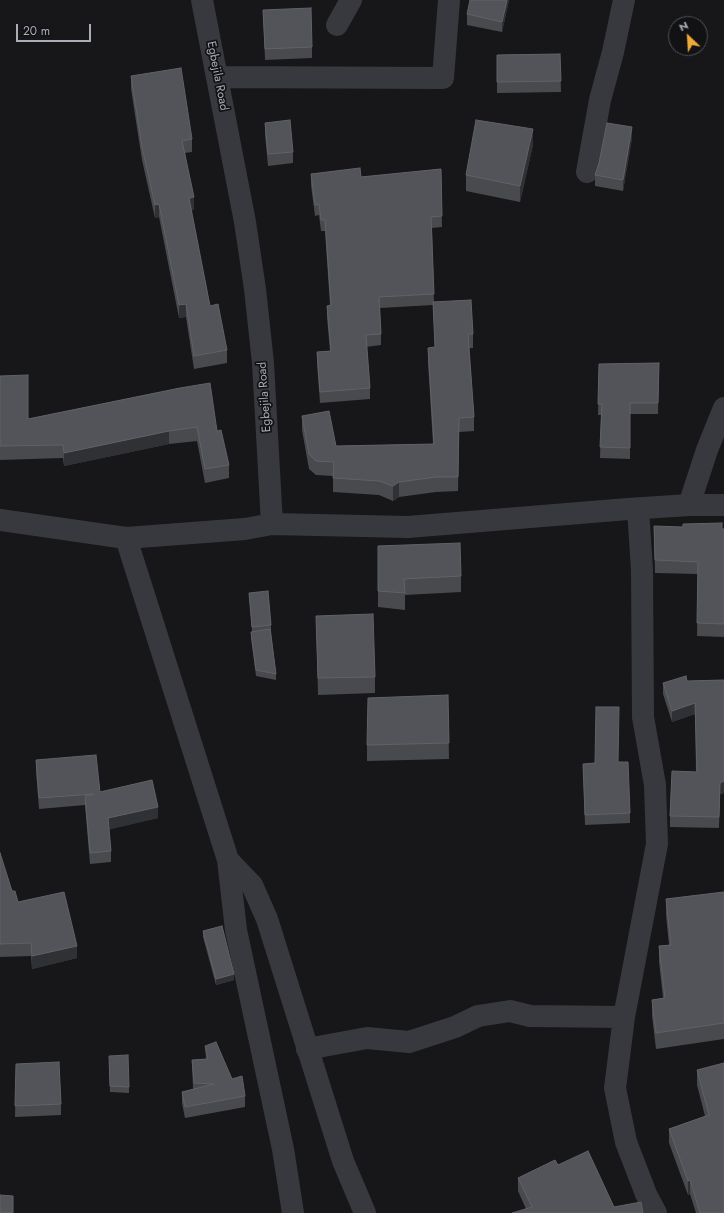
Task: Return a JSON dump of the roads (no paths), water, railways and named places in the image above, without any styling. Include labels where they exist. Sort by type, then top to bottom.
[{"type":"street","name":"Egbejila Road","points":[[202,0],[245,222],[255,289],[263,363],[272,524]]},
{"type":"street","points":[[337,25],[351,0]]},
{"type":"street","points":[[218,77],[443,78],[449,0]]},
{"type":"street","points":[[587,172],[600,100],[613,52],[624,0]]},
{"type":"street","points":[[689,505],[707,450],[724,408]]},
{"type":"street","points":[[0,520],[126,538],[245,529],[272,524],[408,527],[689,505],[724,505]]},
{"type":"street","points":[[638,509],[642,570],[643,717],[655,785],[657,844],[624,1018],[615,1088],[626,1142],[646,1194],[656,1213]]},
{"type":"street","points":[[126,538],[228,860],[236,930],[283,1149],[293,1213]]},
{"type":"street","points":[[228,860],[252,885],[267,919],[343,1161],[365,1213]]},
{"type":"street","points":[[307,1049],[367,1038],[409,1042],[454,1028],[478,1016],[510,1011],[530,1016],[624,1018]]}]
